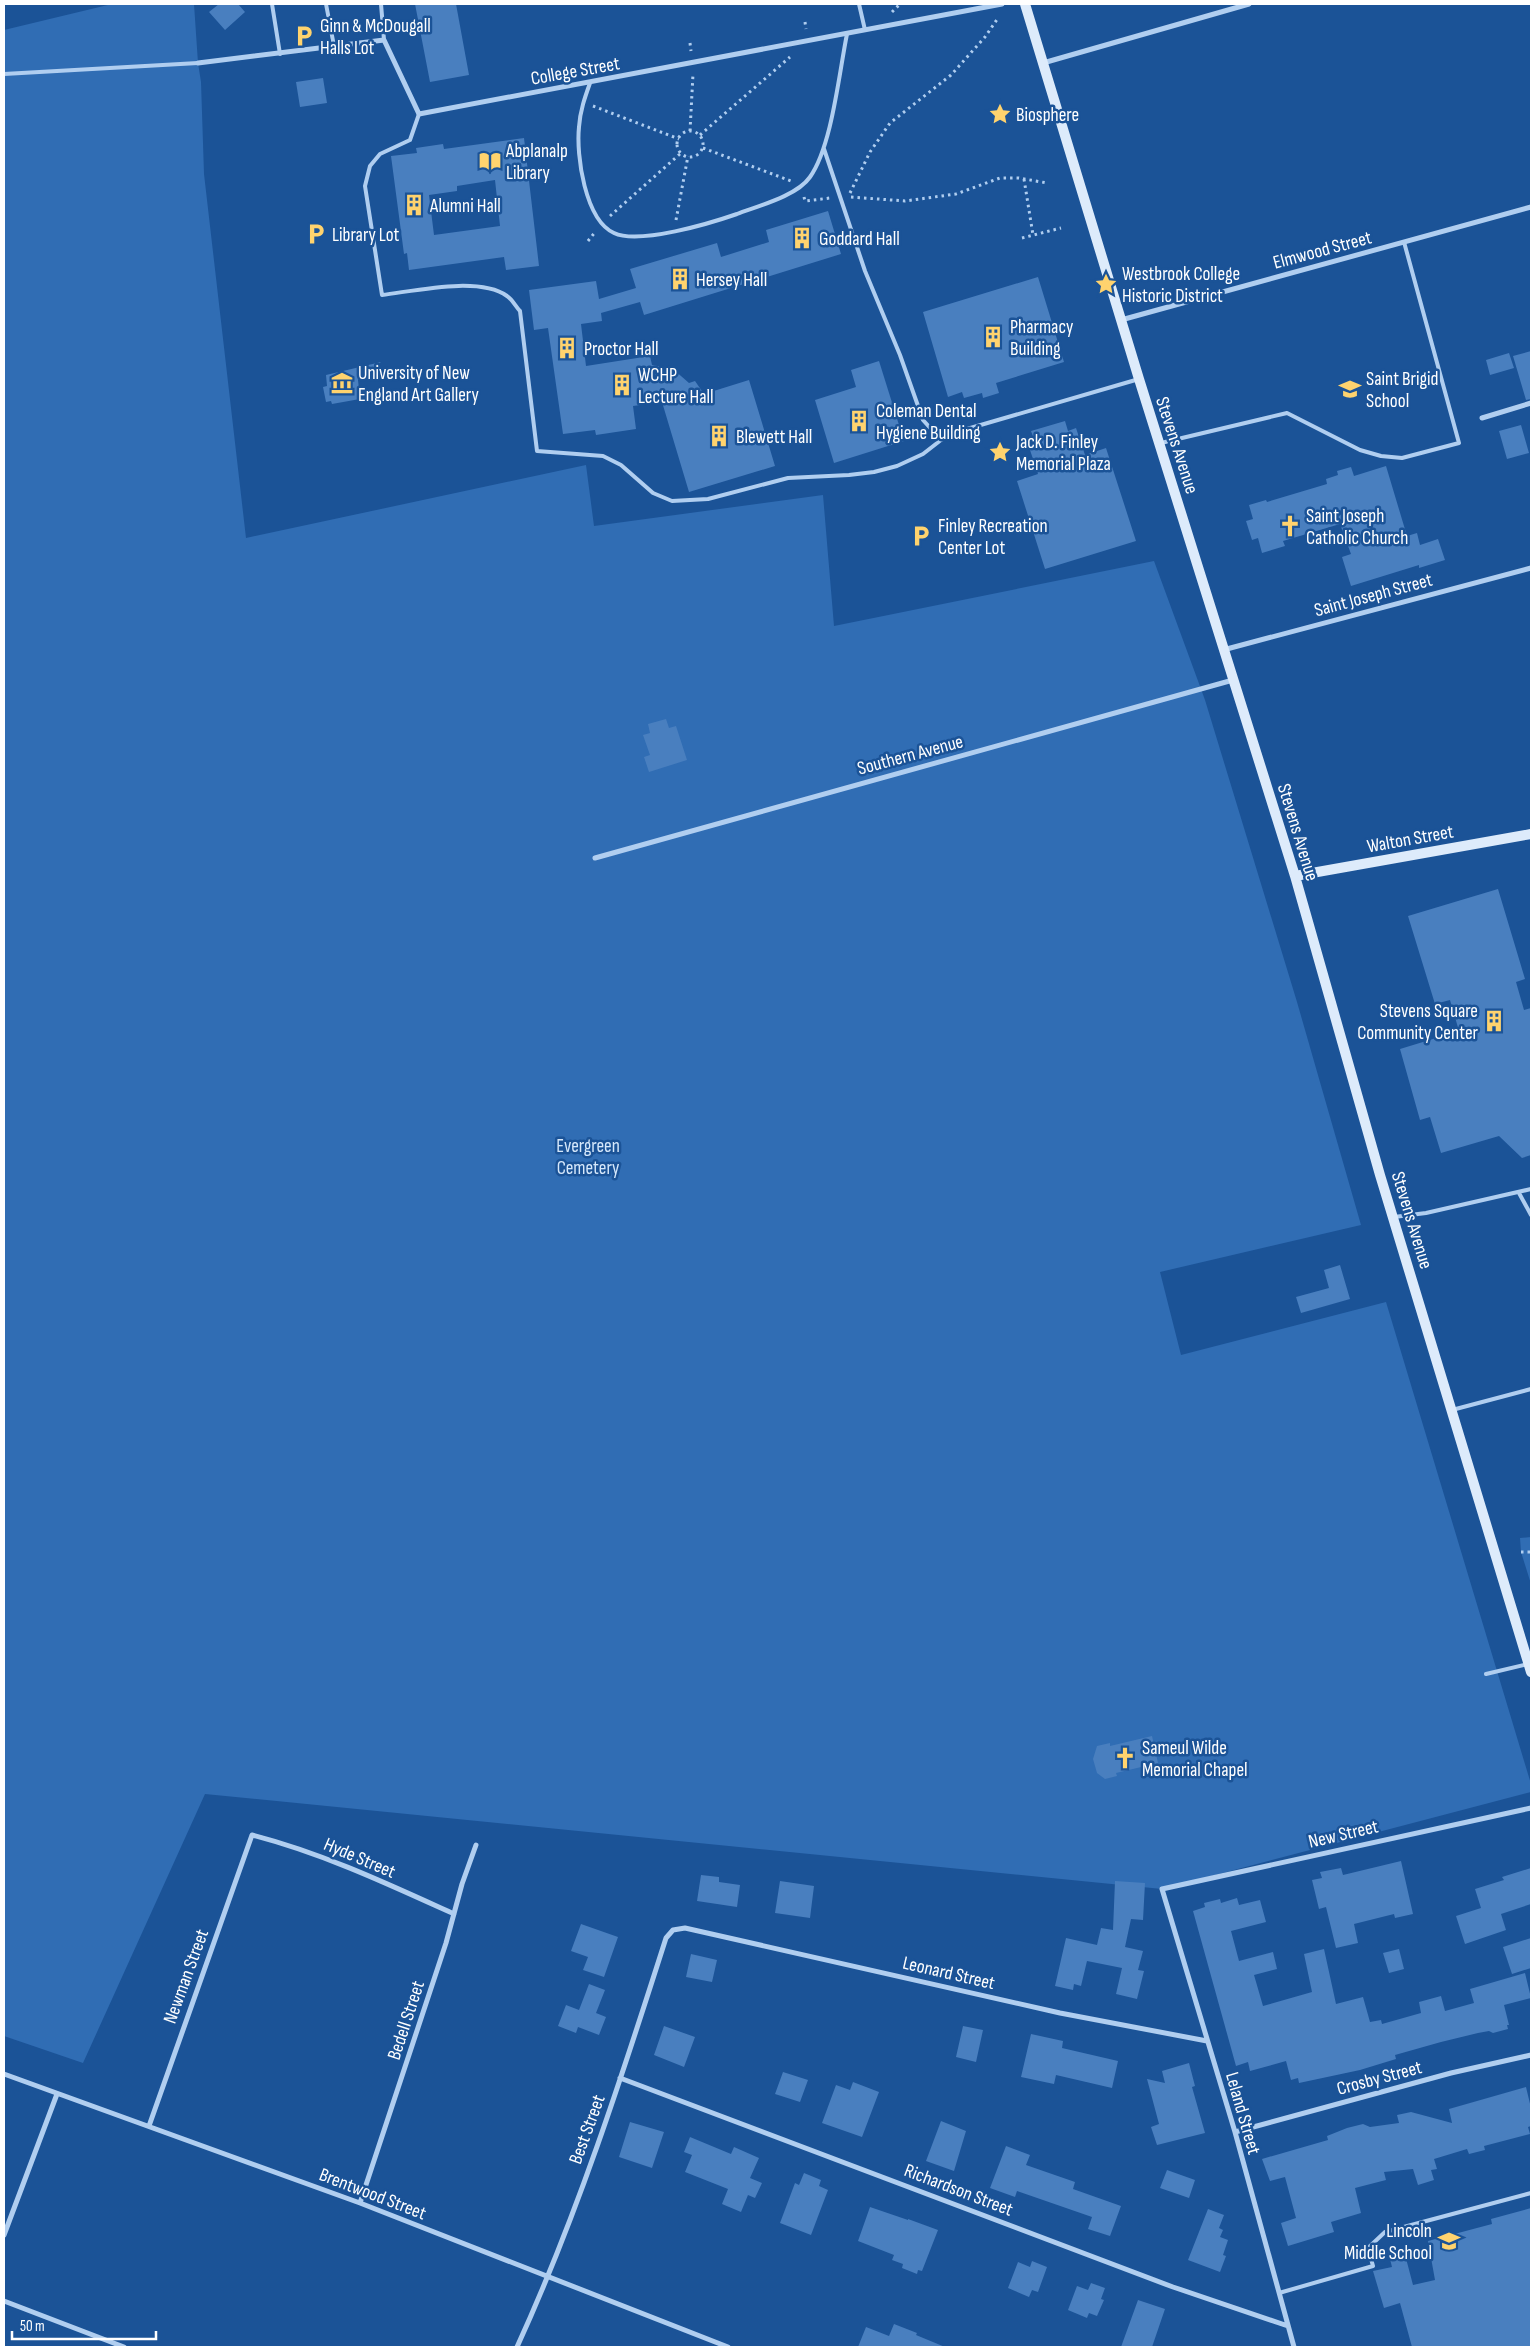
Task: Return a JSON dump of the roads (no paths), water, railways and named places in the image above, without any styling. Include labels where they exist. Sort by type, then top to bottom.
[{"type":"main road","name":"Stevens Avenue","points":[[1024,4],[1223,650],[1295,876],[1394,1217],[1530,1668]]},
{"type":"main road","name":"Walton Street","points":[[1295,876],[1531,834]]},
{"type":"street","name":"College Street","points":[[419,114],[1002,4]]},
{"type":"street","points":[[1042,63],[1249,4]]},
{"type":"street","points":[[198,63],[384,40],[419,114]]},
{"type":"street","name":"Elmwood Street","points":[[1121,320],[1531,206]]},
{"type":"street","points":[[1482,418],[1531,403]]},
{"type":"street","name":"Saint Joseph Street","points":[[1223,650],[1531,568]]},
{"type":"street","name":"Southern Avenue","points":[[595,858],[1233,680]]},
{"type":"street","name":"New Street","points":[[1162,1889],[1531,1808]]},
{"type":"street","name":"Hyde Street","points":[[252,1835],[323,1857],[454,1914]]},
{"type":"street","name":"Newman Street","points":[[149,2126],[252,1835]]},
{"type":"street","name":"Bedell Street","points":[[360,2204],[446,1943],[476,1845]]},
{"type":"street","name":"Leland Street","points":[[1162,1889],[1235,2132],[1294,2347]]},
{"type":"street","name":"Leonard Street","points":[[686,1928],[1060,2013],[1207,2041]]},
{"type":"street","name":"Best Street","points":[[518,2347],[549,2277],[620,2078],[666,1938],[673,1930],[686,1928]]},
{"type":"street","name":"Crosby Street","points":[[1235,2132],[1451,2073],[1531,2055]]},
{"type":"street","name":"Brentwood Street","points":[[4,2074],[360,2204],[728,2347]]},
{"type":"street","name":"Richardson Street","points":[[620,2078],[1173,2287],[1288,2326]]},
{"type":"street","points":[[4,2235],[56,2094]]},
{"type":"street","points":[[4,2301],[124,2347]]},
{"type":"lane","points":[[272,4],[280,54]]},
{"type":"lane","points":[[326,4],[334,46]]},
{"type":"lane","points":[[381,4],[384,40]]},
{"type":"lane","points":[[859,4],[865,30]]},
{"type":"lane","points":[[590,83],[583,102],[579,128],[582,170],[592,208],[602,224],[615,234],[628,236],[674,231],[727,218],[776,200],[810,178],[824,149],[847,34]]},
{"type":"lane","points":[[4,74],[198,63]]},
{"type":"lane","points":[[419,114],[410,140],[380,154],[370,166],[366,186],[382,295],[462,285],[484,288],[508,296],[520,311],[537,452],[603,456],[621,465],[653,493],[672,501],[708,499],[788,478],[849,475],[898,466],[922,454],[941,440],[960,431],[1139,379]]},
{"type":"lane","points":[[824,149],[865,271],[900,355],[922,420],[941,440]]},
{"type":"lane","points":[[1159,443],[1287,413],[1360,450],[1381,456],[1402,458],[1459,443],[1404,242]]},
{"type":"lane","points":[[1394,1217],[1426,1213],[1531,1190]]},
{"type":"lane","points":[[1518,1193],[1531,1215]]},
{"type":"lane","points":[[1452,1410],[1531,1389]]},
{"type":"lane","points":[[1486,1674],[1530,1668]]},
{"type":"lane","points":[[1279,2293],[1373,2266],[1368,2248],[1385,2232],[1531,2193]]},
{"type":"place","name":"Ginn & McDougall Halls Lot","points":[[304,36]]},
{"type":"place","name":"Biosphere","points":[[1000,114]]},
{"type":"place","name":"Abplanalp Library","points":[[490,161]]},
{"type":"place","name":"Alumni Hall","points":[[414,205]]},
{"type":"place","name":"Library Lot","points":[[316,234]]},
{"type":"place","name":"Goddard Hall","points":[[802,238]]},
{"type":"place","name":"Hersey Hall","points":[[680,279]]},
{"type":"place","name":"Westbrook College Historic District","points":[[1106,284]]},
{"type":"place","name":"Pharmacy Building","points":[[993,337]]},
{"type":"place","name":"Proctor Hall","points":[[567,348]]},
{"type":"place","name":"University of New England Art Gallery","points":[[342,383]]},
{"type":"place","name":"WCHP Lecture Hall","points":[[622,385]]},
{"type":"place","name":"Saint Brigid School","points":[[1350,389]]},
{"type":"place","name":"Coleman Dental Hygiene Building","points":[[859,421]]},
{"type":"place","name":"Blewett Hall","points":[[719,436]]},
{"type":"place","name":"Jack D. Finley Memorial Plaza","points":[[1000,452]]},
{"type":"place","name":"Saint Joseph Catholic Church","points":[[1290,526]]},
{"type":"place","name":"Finley Recreation Center Lot","points":[[921,536]]},
{"type":"place","name":"Stevens Square Community Center","points":[[1494,1021]]},
{"type":"place","name":"Sameul Wilde Memorial Chapel","points":[[1125,1758]]},
{"type":"place","name":"Lincoln Middle School","points":[[1449,2241]]},
{"type":"park label","name":"Evergreen Cemetery","points":[[588,1156]]}]
